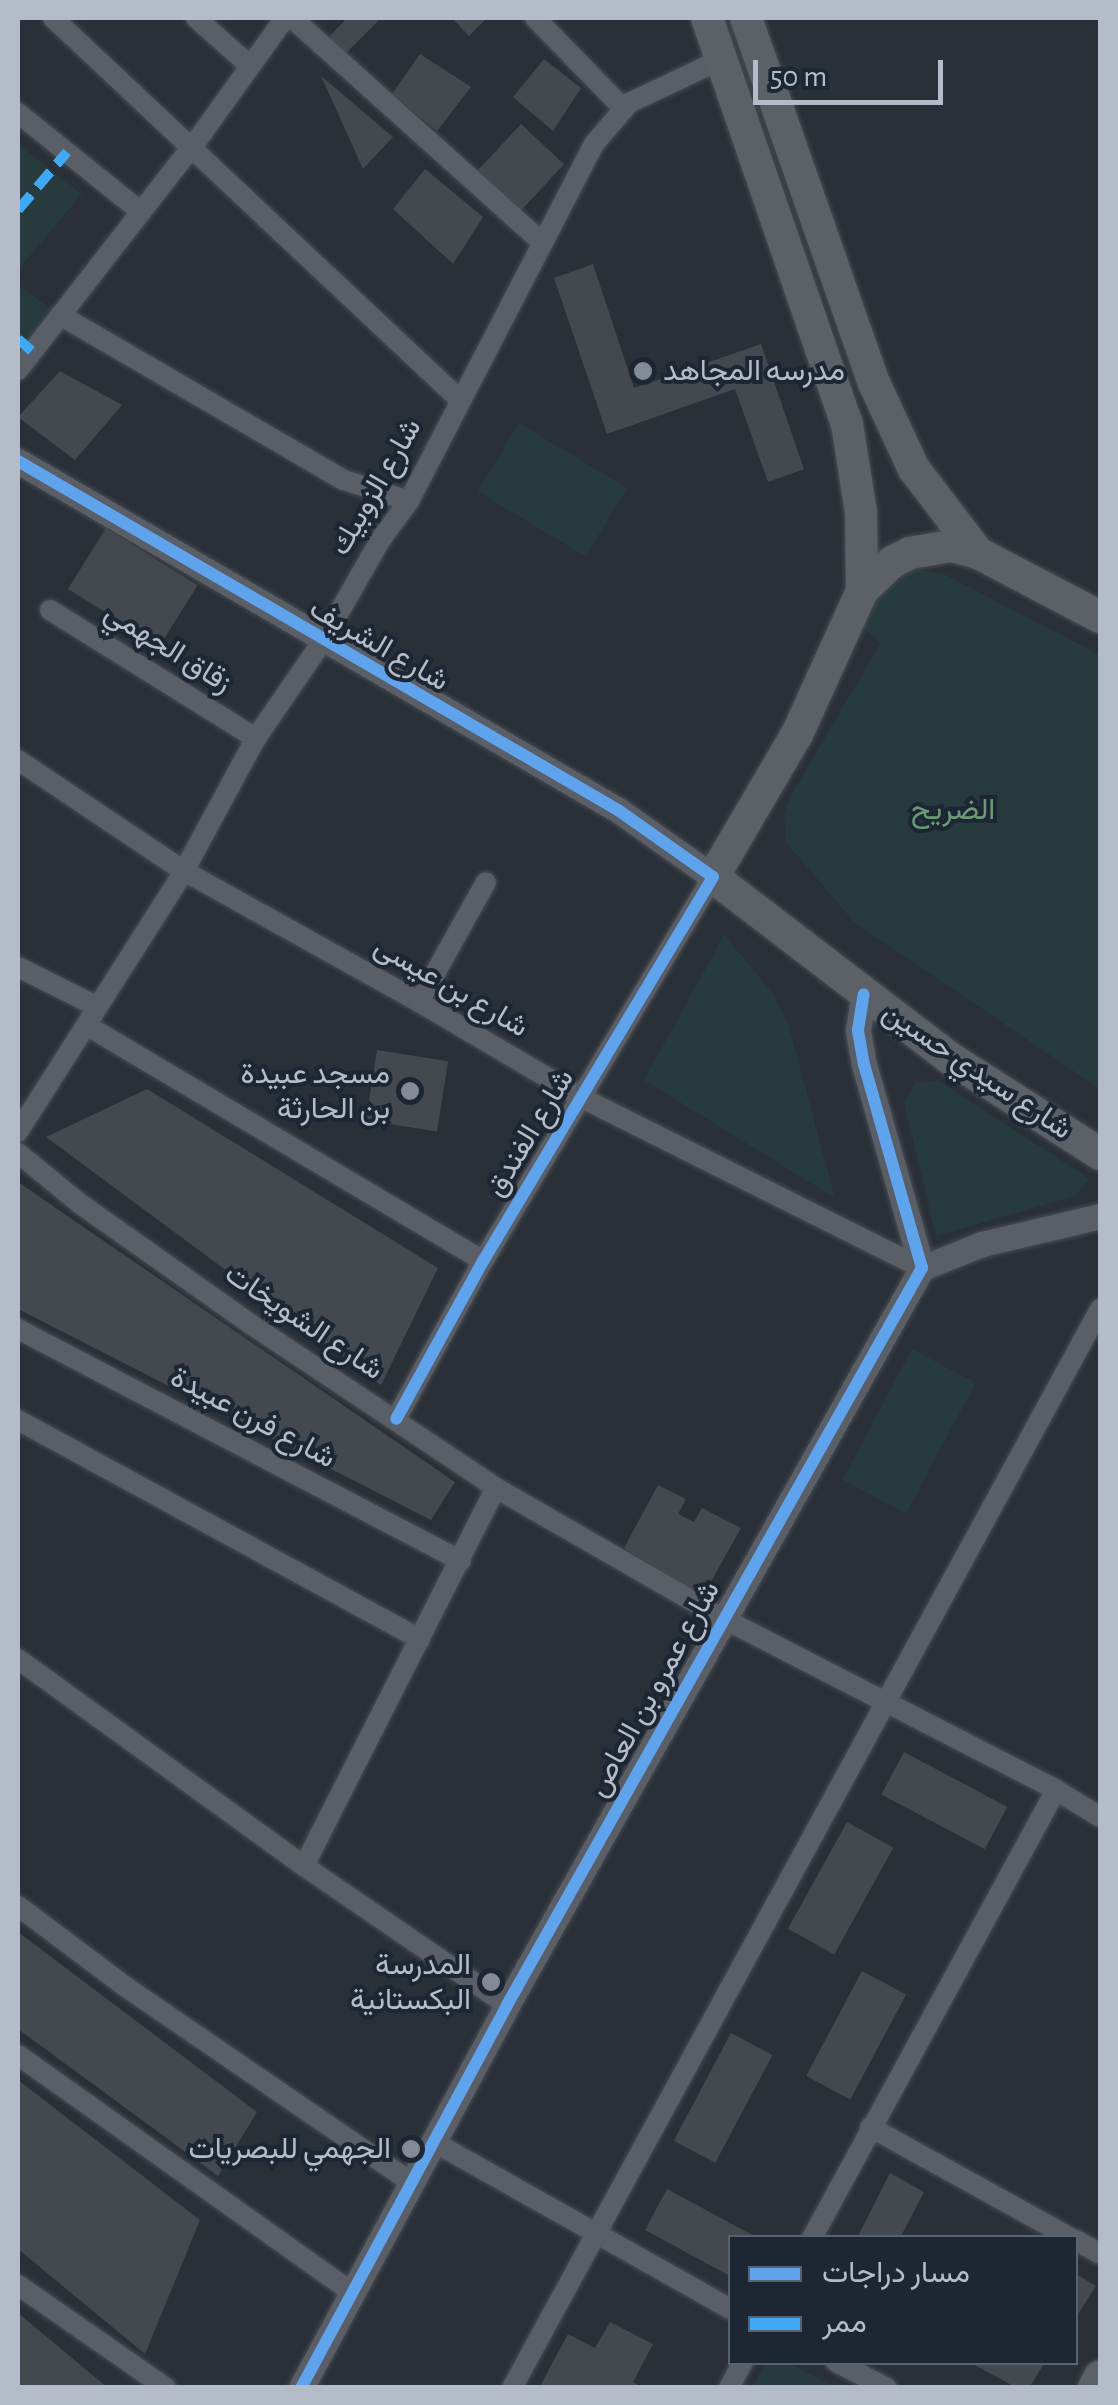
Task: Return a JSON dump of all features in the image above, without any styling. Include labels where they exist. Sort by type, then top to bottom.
[{"type":"main road","points":[[707,18],[718,61],[846,424],[861,512],[862,591]]},
{"type":"main road","points":[[746,18],[874,383],[914,469],[978,554]]},
{"type":"main road","points":[[713,876],[797,734],[862,591],[892,562],[910,553],[951,546],[978,554],[1100,617]]},
{"type":"main road","name":"شارع سيدي حسين","points":[[713,876],[752,902],[950,1058],[1100,1154]]},
{"type":"main road","points":[[1094,2388],[1100,2376]]},
{"type":"street","points":[[53,18],[459,398]]},
{"type":"street","points":[[196,18],[250,66]]},
{"type":"street","points":[[18,370],[192,146],[284,18]]},
{"type":"street","points":[[292,18],[542,242]]},
{"type":"street","points":[[535,18],[624,108]]},
{"type":"street","name":"شارع الزوبيك","points":[[18,1132],[184,871],[256,738],[322,642],[381,539],[409,502],[459,398],[594,144],[624,108],[718,61]]},
{"type":"street","points":[[18,113],[140,211]]},
{"type":"street","points":[[60,315],[344,480],[409,502]]},
{"type":"street","name":"شارع الشريف","points":[[18,462],[322,642],[618,810],[713,876]]},
{"type":"street","name":"زقاق الجهمي","points":[[50,610],[256,738]]},
{"type":"street","name":"شارع بن عيسى","points":[[18,760],[184,871],[420,1002],[580,1097],[922,1268]]},
{"type":"street","name":"شارع الفندق","points":[[396,1419],[483,1262],[713,876]]},
{"type":"street","points":[[420,1002],[486,882]]},
{"type":"street","points":[[18,967],[483,1262]]},
{"type":"street","points":[[864,994],[858,1030],[864,1065],[894,1158],[922,1268],[982,1244],[1100,1216]]},
{"type":"street","name":"شارع الشويخات","points":[[18,1153],[79,1203],[218,1302],[496,1488],[722,1618],[885,1698],[1100,1817]]},
{"type":"street","name":"شارع عمرو بن العاص","points":[[300,2388],[507,2004],[922,1268]]},
{"type":"street","points":[[512,2388],[593,2233],[1100,1309]]},
{"type":"street","name":"شارع فرن عبيدة","points":[[18,1329],[461,1560]]},
{"type":"street","points":[[18,1420],[420,1639]]},
{"type":"street","points":[[304,1866],[496,1488]]},
{"type":"street","points":[[18,1659],[304,1866],[507,2004]]},
{"type":"street","points":[[814,2235],[1056,1790]]},
{"type":"street","points":[[18,1906],[126,1987],[412,2182]]},
{"type":"street","points":[[18,2055],[352,2292]]},
{"type":"street","points":[[870,2127],[1066,2235]]},
{"type":"street","points":[[434,2142],[728,2307]]},
{"type":"street","points":[[1078,2242],[1100,2254]]},
{"type":"street","points":[[18,2285],[166,2388]]},
{"type":"street","points":[[729,2388],[740,2365]]},
{"type":"street","points":[[842,2365],[887,2388]]},
{"type":"green space","points":[[18,144],[82,194],[18,270]]},
{"type":"green space","points":[[18,285],[52,310],[18,353]]},
{"type":"green space","points":[[519,423],[627,488],[586,556],[478,492]]},
{"type":"green space","name":"الضريح","points":[[911,569],[944,574],[1100,655],[1100,1089],[854,922],[786,842],[784,813],[791,795],[881,643],[862,627],[867,604]]},
{"type":"green space","points":[[724,935],[772,992],[788,1023],[835,1198],[644,1080]]},
{"type":"green space","points":[[939,1081],[1090,1179],[1075,1196],[936,1236],[904,1102],[915,1083]]},
{"type":"green space","points":[[912,1349],[976,1383],[906,1513],[843,1480]]},
{"type":"green space","points":[[765,2365],[792,2365],[835,2387],[753,2387]]},
{"type":"building","points":[[347,18],[381,18],[344,55],[327,39]]},
{"type":"building","points":[[452,18],[487,18],[469,36]]},
{"type":"building","points":[[420,54],[471,87],[437,131],[392,94]]},
{"type":"building","points":[[544,59],[581,88],[553,131],[513,97]]},
{"type":"building","points":[[321,76],[393,137],[363,169]]},
{"type":"building","points":[[521,124],[564,164],[517,215],[474,174]]},
{"type":"building","points":[[425,169],[483,217],[453,264],[393,209]]},
{"type":"building","points":[[593,264],[634,388],[761,344],[804,469],[768,482],[735,389],[607,434],[554,278]]},
{"type":"building","points":[[60,371],[122,405],[75,460],[18,417]]},
{"type":"building","points":[[106,528],[198,585],[159,646],[68,589]]},
{"type":"building","name":"مسجد عبيدة بن الحارثة","points":[[377,1050],[448,1061],[437,1131],[366,1120]]},
{"type":"building","points":[[147,1089],[438,1268],[381,1385],[46,1137]]},
{"type":"building","points":[[18,1182],[455,1482],[431,1520],[18,1309]]},
{"type":"building","points":[[658,1485],[686,1499],[678,1514],[694,1522],[702,1508],[741,1528],[709,1585],[690,1589],[624,1548]]},
{"type":"building","points":[[904,1752],[1007,1807],[985,1849],[881,1794]]},
{"type":"building","points":[[847,1822],[893,1848],[834,1954],[788,1929]]},
{"type":"building","points":[[18,1932],[257,2112],[218,2176],[18,2029]]},
{"type":"building","points":[[862,1971],[906,1994],[850,2100],[806,2076]]},
{"type":"building","points":[[731,2033],[772,2055],[715,2163],[674,2141]]},
{"type":"building","points":[[18,2080],[200,2220],[145,2354],[18,2249]]},
{"type":"building","points":[[890,2173],[924,2192],[902,2235],[859,2235]]},
{"type":"building","points":[[667,2189],[752,2235],[728,2235],[728,2275],[645,2230]]},
{"type":"building","points":[[1078,2275],[1096,2286],[1078,2314]]},
{"type":"building","points":[[18,2313],[108,2388],[18,2388]]},
{"type":"building","points":[[610,2322],[653,2344],[633,2382],[643,2388],[539,2388],[568,2334],[595,2348]]},
{"type":"building","points":[[975,2365],[1043,2365],[1029,2388],[1017,2388]]},
{"type":"marked path","points":[[18,210],[67,152]]},
{"type":"marked path","points":[[18,339],[32,351]]},
{"type":"cycle path","points":[[18,461],[618,810],[713,877],[483,1261],[396,1419]]},
{"type":"cycle path","points":[[301,2388],[507,2005],[922,1268],[864,1065],[858,1030],[864,994]]},
{"type":"place","name":"مدرسه المجاهد","points":[[643,371]]},
{"type":"place","name":"مسجد عبيدة بن الحارثة","points":[[410,1091]]},
{"type":"place","name":"المدرسة البكستانية","points":[[491,1982]]},
{"type":"place","name":"الجهمي للبصريات","points":[[411,2149]]}]
